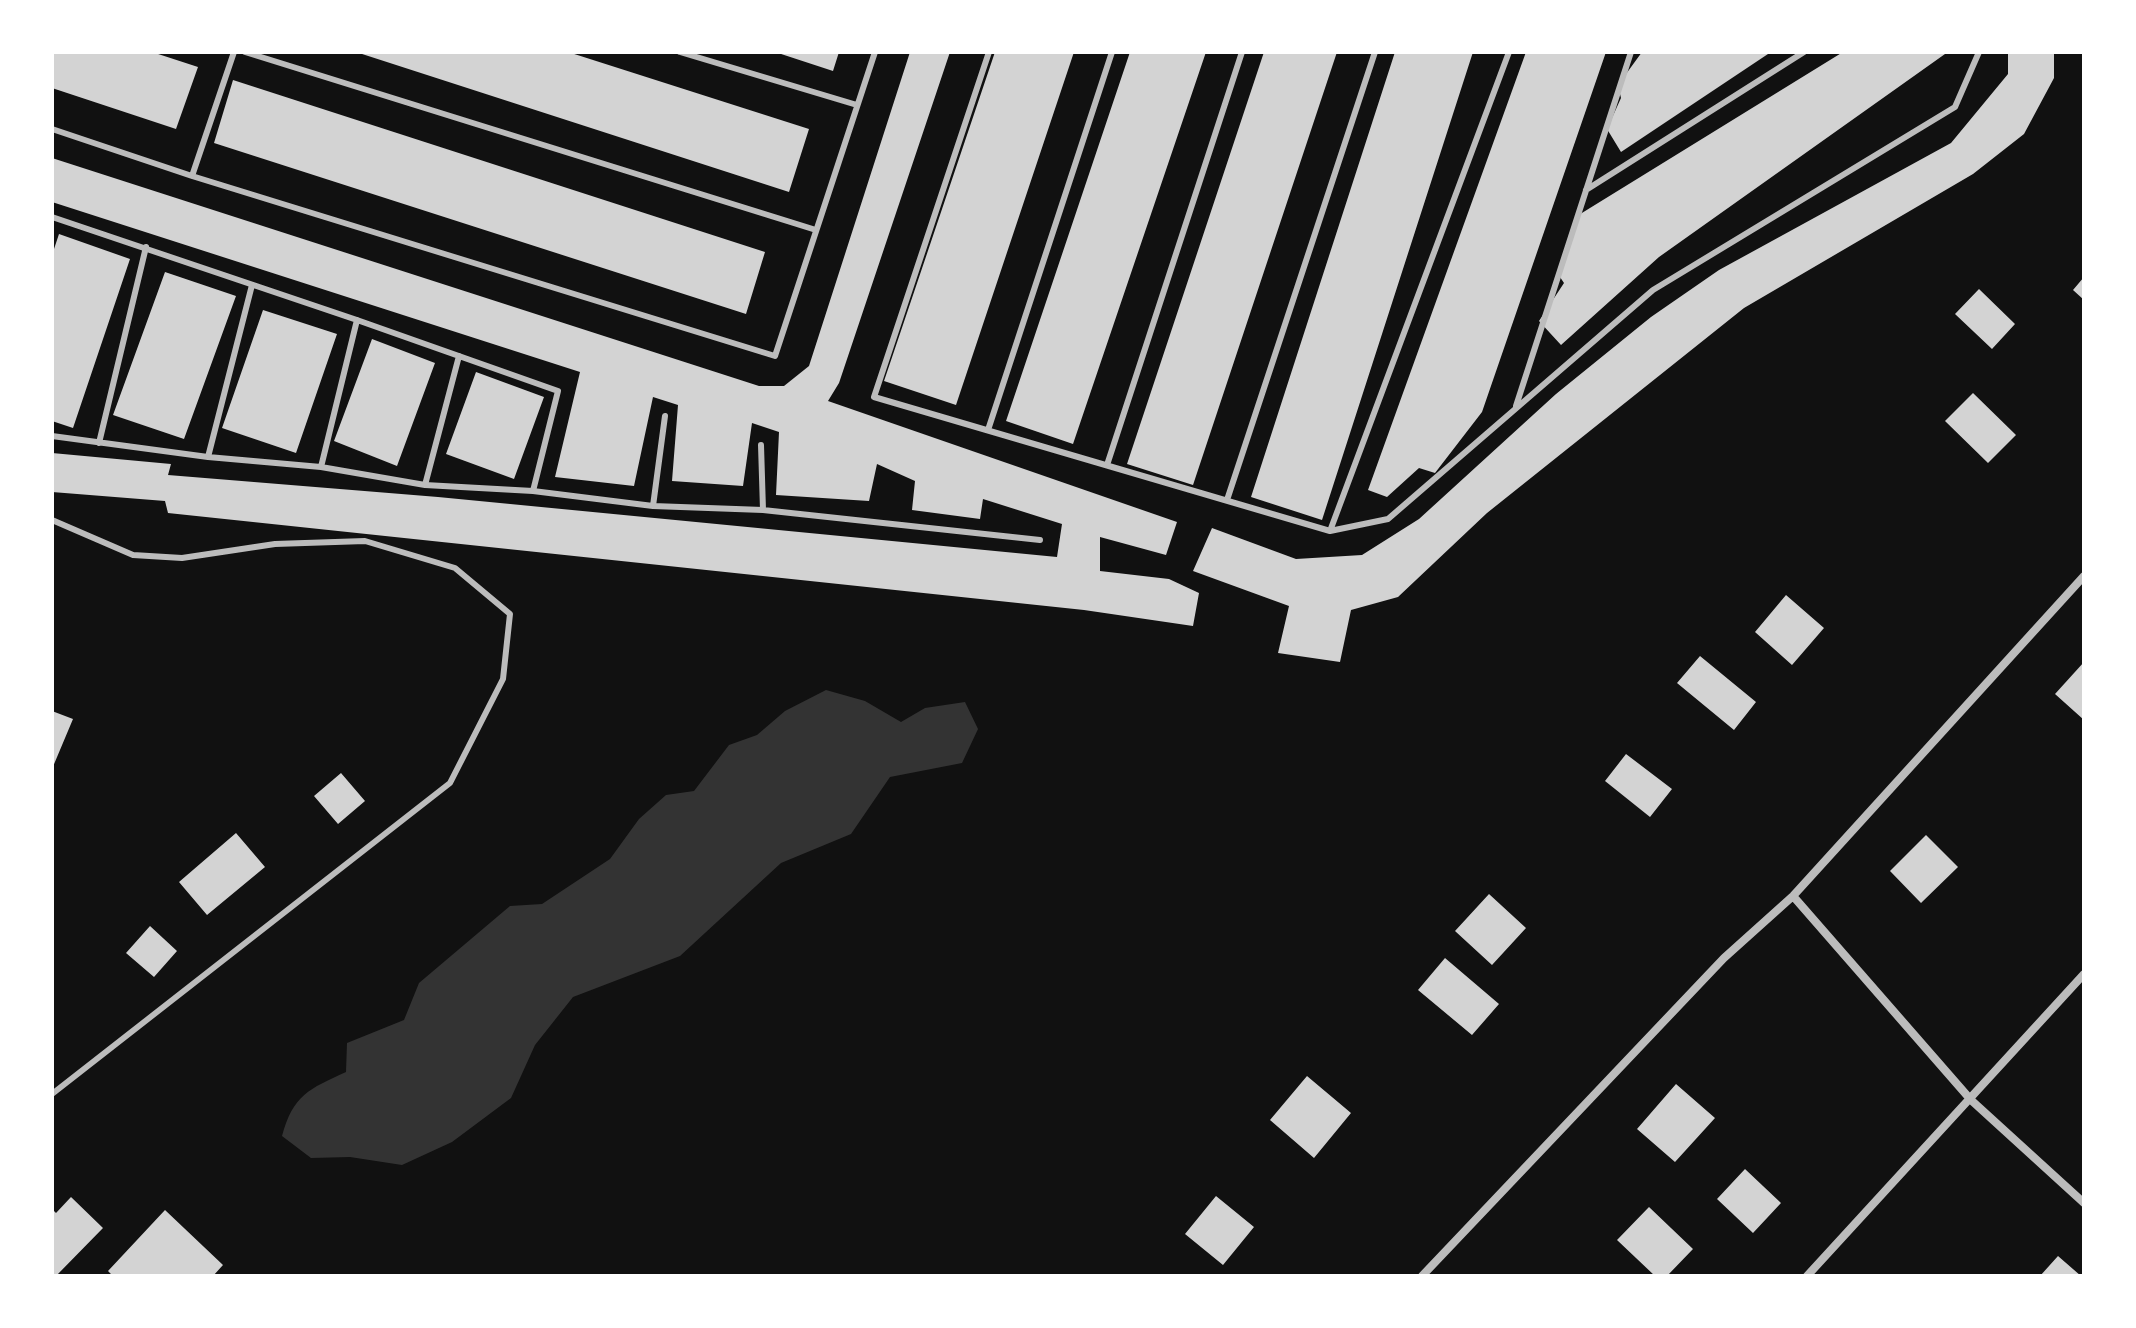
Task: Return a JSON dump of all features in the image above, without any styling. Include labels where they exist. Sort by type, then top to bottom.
[{"type":"street","points":[[1422,1276],[1724,958],[1793,896],[2084,576]]},
{"type":"street","points":[[1793,896],[1971,1100],[2084,1203]]},
{"type":"street","points":[[1807,1276],[2084,974]]},
{"type":"lane","points":[[192,176],[234,52]]},
{"type":"lane","points":[[245,52],[816,230]]},
{"type":"lane","points":[[680,52],[857,105]]},
{"type":"lane","points":[[52,129],[192,176],[775,356],[875,52]]},
{"type":"lane","points":[[989,52],[874,397],[1330,531],[1388,519],[1653,290],[1955,107],[1979,52]]},
{"type":"lane","points":[[988,430],[1112,52]]},
{"type":"lane","points":[[1107,465],[1242,52]]},
{"type":"lane","points":[[1227,500],[1375,52]]},
{"type":"lane","points":[[1330,531],[1509,52]]},
{"type":"lane","points":[[1515,409],[1631,52]]},
{"type":"lane","points":[[1586,190],[1804,52]]},
{"type":"lane","points":[[52,217],[558,391],[533,491]]},
{"type":"lane","points":[[99,443],[146,247]]},
{"type":"lane","points":[[208,457],[252,285]]},
{"type":"lane","points":[[321,467],[357,320]]},
{"type":"lane","points":[[425,485],[459,356]]},
{"type":"lane","points":[[653,506],[665,416]]},
{"type":"lane","points":[[52,436],[208,457],[321,467],[425,485],[533,491],[653,506],[763,510],[1040,540]]},
{"type":"lane","points":[[761,445],[763,510]]},
{"type":"lane","points":[[52,520],[133,555],[182,558],[275,544],[365,541],[455,568],[510,614],[503,679],[450,783],[52,1094]]},
{"type":"shaded area","points":[[826,690],[865,701],[901,722],[925,708],[965,702],[978,729],[962,763],[890,777],[851,834],[781,863],[680,956],[573,997],[535,1045],[511,1098],[452,1142],[402,1165],[350,1157],[311,1158],[282,1136],[291,1111],[304,1095],[346,1072],[347,1043],[404,1020],[419,983],[510,906],[542,904],[610,859],[639,819],[666,795],[694,791],[729,745],[757,735],[785,711]]},
{"type":"building","points":[[52,52],[152,52],[198,67],[176,129],[52,88]]},
{"type":"building","points":[[568,52],[809,129],[789,192],[359,53]]},
{"type":"building","points":[[775,52],[839,52],[833,71]]},
{"type":"building","points":[[910,52],[950,52],[839,383],[828,401],[1177,522],[1166,555],[1100,537],[1100,571],[1169,579],[1199,593],[1193,626],[1084,610],[168,513],[165,501],[52,492],[52,453],[171,464],[168,475],[438,497],[1057,557],[1062,524],[983,499],[980,519],[912,510],[915,481],[877,464],[869,501],[776,495],[779,432],[752,423],[743,486],[672,481],[678,405],[653,397],[634,486],[555,477],[580,372],[52,202],[52,158],[759,386],[784,386],[809,366]]},
{"type":"building","points":[[995,52],[1074,52],[956,405],[884,381]]},
{"type":"building","points":[[1130,52],[1206,52],[1073,444],[1006,421]]},
{"type":"building","points":[[1264,52],[1337,52],[1193,485],[1127,464]]},
{"type":"building","points":[[1395,52],[1473,52],[1322,520],[1251,497]]},
{"type":"building","points":[[1526,52],[1606,52],[1482,412],[1435,473],[1419,468],[1387,497],[1368,490]]},
{"type":"building","points":[[1642,52],[1771,52],[1621,152],[1607,129],[1621,98],[1618,85]]},
{"type":"building","points":[[1843,52],[1945,54],[1659,257],[1561,345],[1539,321],[1564,283],[1558,274],[1577,216]]},
{"type":"building","points":[[2008,52],[2054,52],[2054,78],[2024,134],[1973,174],[1744,308],[1487,513],[1398,597],[1351,610],[1340,662],[1278,653],[1289,606],[1193,571],[1212,528],[1296,559],[1362,555],[1419,519],[1556,394],[1651,317],[1719,270],[1951,143],[2008,74]]},
{"type":"building","points":[[233,80],[765,252],[746,314],[214,143]]},
{"type":"building","points":[[59,234],[130,259],[73,428],[52,421],[52,255]]},
{"type":"building","points":[[165,272],[236,296],[184,439],[113,415]]},
{"type":"building","points":[[2084,277],[2084,300],[2073,290]]},
{"type":"building","points":[[1979,289],[2015,324],[1992,349],[1955,314]]},
{"type":"building","points":[[263,310],[337,334],[296,453],[222,428]]},
{"type":"building","points":[[372,339],[435,363],[397,466],[334,441]]},
{"type":"building","points":[[476,372],[544,397],[514,479],[446,454]]},
{"type":"building","points":[[1973,393],[2016,435],[1988,463],[1945,421]]},
{"type":"building","points":[[1786,595],[1824,628],[1792,665],[1755,632]]},
{"type":"building","points":[[1700,656],[1756,702],[1734,730],[1677,683]]},
{"type":"building","points":[[2084,662],[2084,720],[2055,694]]},
{"type":"building","points":[[52,711],[73,719],[52,769]]},
{"type":"building","points":[[1626,754],[1672,789],[1650,817],[1605,781]]},
{"type":"building","points":[[341,773],[365,801],[338,824],[314,796]]},
{"type":"building","points":[[236,833],[265,867],[207,915],[179,882]]},
{"type":"building","points":[[1926,835],[1958,867],[1921,903],[1890,871]]},
{"type":"building","points":[[1489,894],[1526,928],[1492,965],[1455,931]]},
{"type":"building","points":[[150,926],[177,951],[154,977],[126,953]]},
{"type":"building","points":[[1445,958],[1499,1004],[1472,1035],[1418,990]]},
{"type":"building","points":[[1307,1076],[1351,1113],[1314,1158],[1270,1120]]},
{"type":"building","points":[[1676,1084],[1715,1118],[1675,1162],[1637,1129]]},
{"type":"building","points":[[1745,1169],[1781,1203],[1753,1233],[1717,1199]]},
{"type":"building","points":[[1216,1196],[1254,1227],[1223,1265],[1185,1234]]},
{"type":"building","points":[[71,1197],[103,1228],[56,1276],[52,1276],[52,1209],[56,1213]]},
{"type":"building","points":[[1649,1207],[1693,1249],[1667,1276],[1655,1276],[1617,1240]]},
{"type":"building","points":[[165,1210],[223,1265],[213,1276],[113,1276],[108,1271]]},
{"type":"building","points":[[2058,1256],[2081,1276],[2040,1276]]}]
